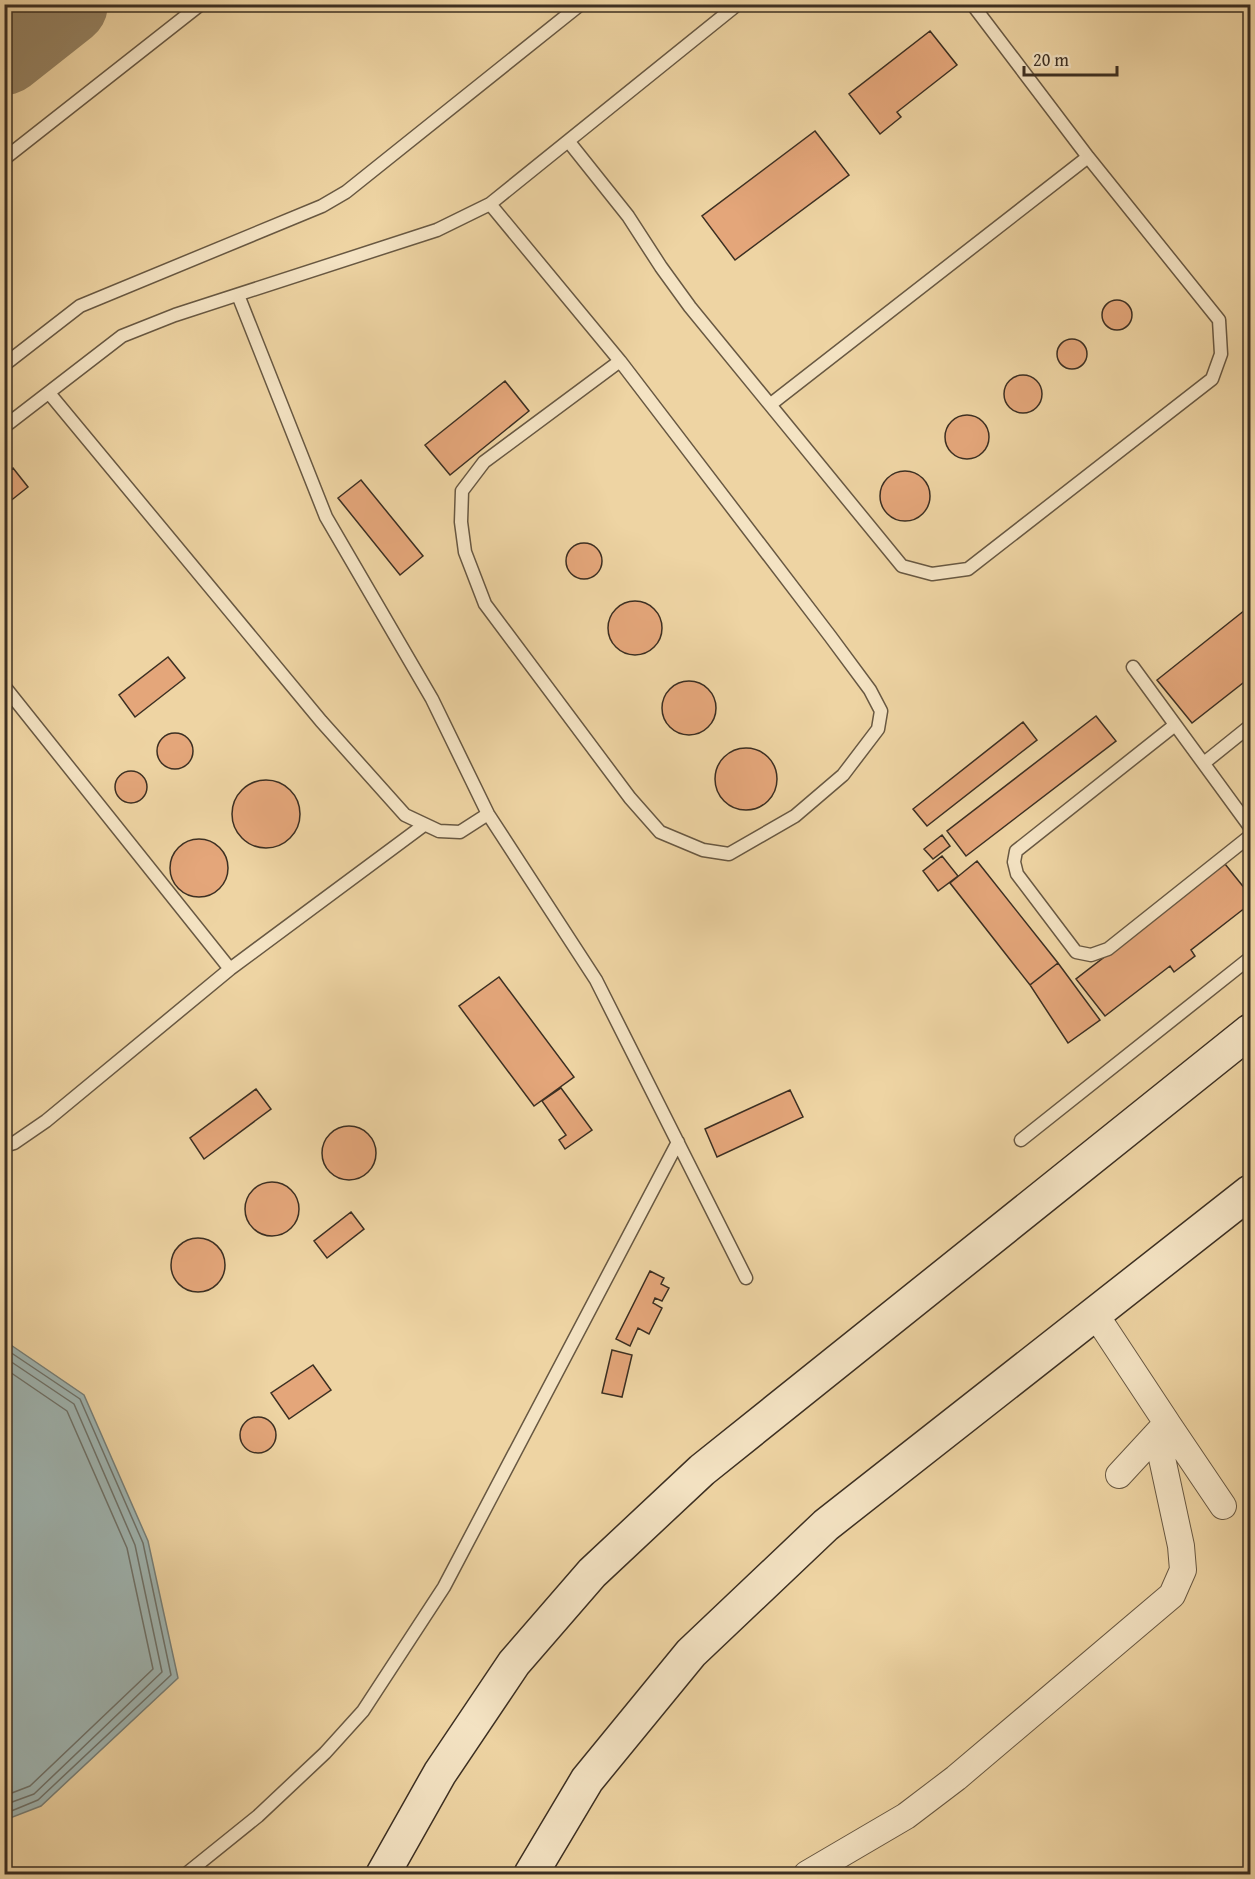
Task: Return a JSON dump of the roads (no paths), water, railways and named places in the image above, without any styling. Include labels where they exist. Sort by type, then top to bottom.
[{"type":"main road","points":[[383,1875],[440,1773],[514,1663],[592,1573],[702,1470],[1251,1032]]},
{"type":"main road","points":[[531,1875],[587,1780],[691,1653],[826,1525],[1251,1192]]},
{"type":"street","points":[[1095,1314],[1162,1429],[1223,1506]]},
{"type":"street","points":[[1119,1475],[1162,1429]]},
{"type":"street","points":[[807,1875],[906,1816],[956,1778],[1172,1595],[1183,1570],[1162,1429]]},
{"type":"lane","points":[[4,159],[201,4]]},
{"type":"lane","points":[[4,365],[80,306],[322,206],[346,192],[581,4]]},
{"type":"lane","points":[[4,427],[122,336],[175,315],[437,230],[490,204],[738,4]]},
{"type":"lane","points":[[568,142],[628,216],[690,307],[902,566],[932,574],[968,569],[1212,379],[1221,354],[1219,320],[1088,157],[972,4]]},
{"type":"lane","points":[[771,405],[1088,157]]},
{"type":"lane","points":[[490,204],[620,361],[830,636],[870,690],[881,711],[878,729],[843,775],[795,816],[729,854],[703,850],[660,832],[630,798],[485,604],[465,552],[461,522],[462,491],[484,462],[620,361]]},
{"type":"lane","points":[[238,295],[326,517],[432,699],[488,814],[596,980],[746,1278]]},
{"type":"lane","points":[[50,393],[328,729],[405,815],[440,831],[460,832],[488,814]]},
{"type":"lane","points":[[1133,667],[1251,827]]},
{"type":"lane","points":[[4,686],[230,969]]},
{"type":"lane","points":[[1175,725],[1016,851],[1014,862],[1017,874],[1077,952],[1091,955],[1108,950],[1251,836]]},
{"type":"lane","points":[[1204,763],[1251,726]]},
{"type":"lane","points":[[4,1146],[14,1143],[46,1121],[230,969],[424,825]]},
{"type":"lane","points":[[1021,1140],[1251,958]]},
{"type":"lane","points":[[186,1875],[258,1816],[325,1753],[363,1711],[444,1587],[678,1142]]},
{"type":"water","points":[[5,1341],[84,1395],[148,1541],[178,1678],[41,1806],[5,1820]]}]
